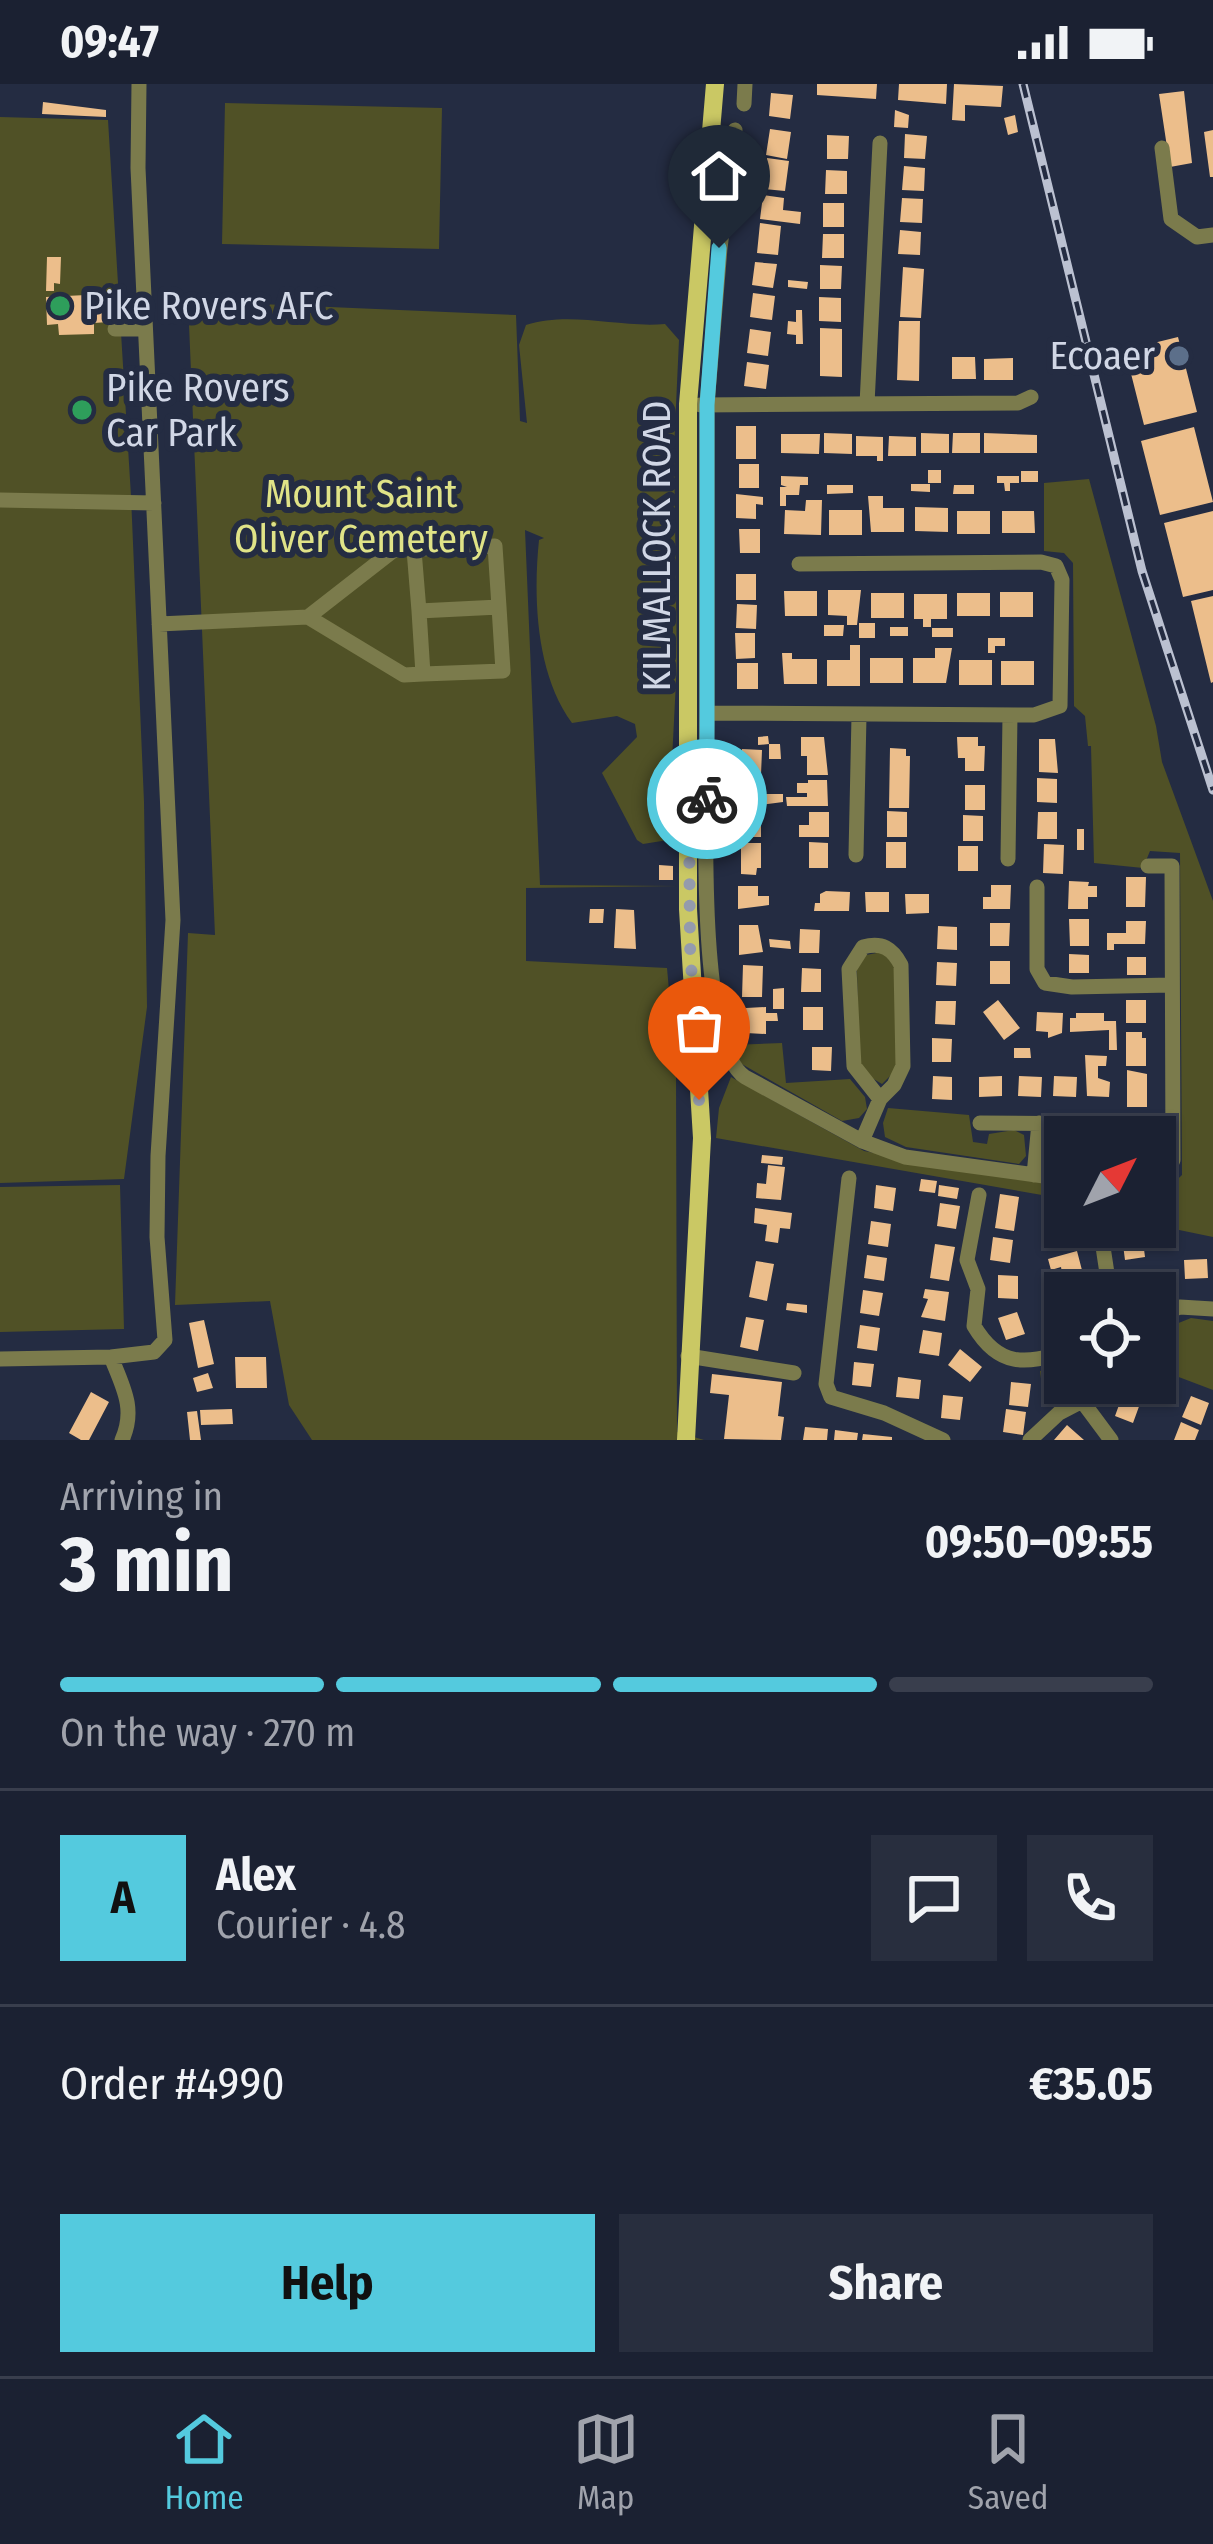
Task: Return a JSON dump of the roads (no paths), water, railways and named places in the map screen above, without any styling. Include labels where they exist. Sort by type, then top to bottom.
[{"type":"main road","name":"KILMALLOCK ROAD","points":[[686,1440],[702,1138],[690,946],[698,816],[698,405],[711,247],[715,84]]},
{"type":"street","points":[[0,1359],[111,1357],[154,1352],[166,1340],[158,1156],[172,920],[145,328],[139,84]]},
{"type":"street","points":[[744,104],[745,84]]},
{"type":"street","points":[[711,247],[734,130]]},
{"type":"street","points":[[867,404],[880,143]]},
{"type":"street","points":[[1162,148],[1171,219],[1197,236],[1213,235]]},
{"type":"street","points":[[115,329],[145,328]]},
{"type":"street","points":[[698,405],[1018,404],[1031,397]]},
{"type":"street","points":[[0,500],[154,503]]},
{"type":"street","points":[[159,624],[308,617],[404,675],[503,670],[495,546],[394,550],[308,617]]},
{"type":"street","points":[[697,546],[707,713],[698,816],[712,981],[722,1044],[732,1066],[745,1078],[862,1141],[905,1157],[1044,1176]]},
{"type":"street","points":[[414,550],[423,674]]},
{"type":"street","points":[[707,713],[1010,715],[1053,712],[1060,706],[1062,580],[1056,566],[1044,562],[800,564]]},
{"type":"street","points":[[419,611],[499,607]]},
{"type":"street","points":[[1008,859],[1010,715]]},
{"type":"street","points":[[856,855],[859,716]]},
{"type":"street","points":[[1148,866],[1172,866],[1172,1116]]},
{"type":"street","points":[[1037,887],[1036,969],[1045,983],[1171,985]]},
{"type":"street","points":[[862,1141],[880,1099],[903,1066],[901,965],[894,953],[875,944],[863,947],[848,969],[854,1066],[880,1099]]},
{"type":"street","points":[[980,1123],[1044,1123]]},
{"type":"street","points":[[1034,1175],[1039,1123]]},
{"type":"street","points":[[849,1178],[826,1384],[831,1396],[884,1413],[903,1433],[943,1440]]},
{"type":"street","points":[[979,1196],[967,1260],[978,1289],[974,1326],[994,1348],[1016,1360],[1044,1359]]},
{"type":"street","points":[[1176,1308],[1213,1309]]},
{"type":"street","points":[[688,1356],[794,1373]]},
{"type":"street","points":[[111,1357],[129,1402],[130,1422],[122,1440]]},
{"type":"street","points":[[1030,1440],[1076,1404]]},
{"type":"street","points":[[1084,1404],[1111,1440]]},
{"type":"railway","points":[[1023,84],[1142,571],[1213,790]]},
{"type":"place","name":"Pike Rovers AFC","points":[[60,306]]},
{"type":"place","name":"Ecoaer","points":[[1179,356]]},
{"type":"place","name":"Pike Rovers Car Park","points":[[82,410]]},
{"type":"park label","name":"Mount Saint Oliver Cemetery","points":[[361,516]]}]
